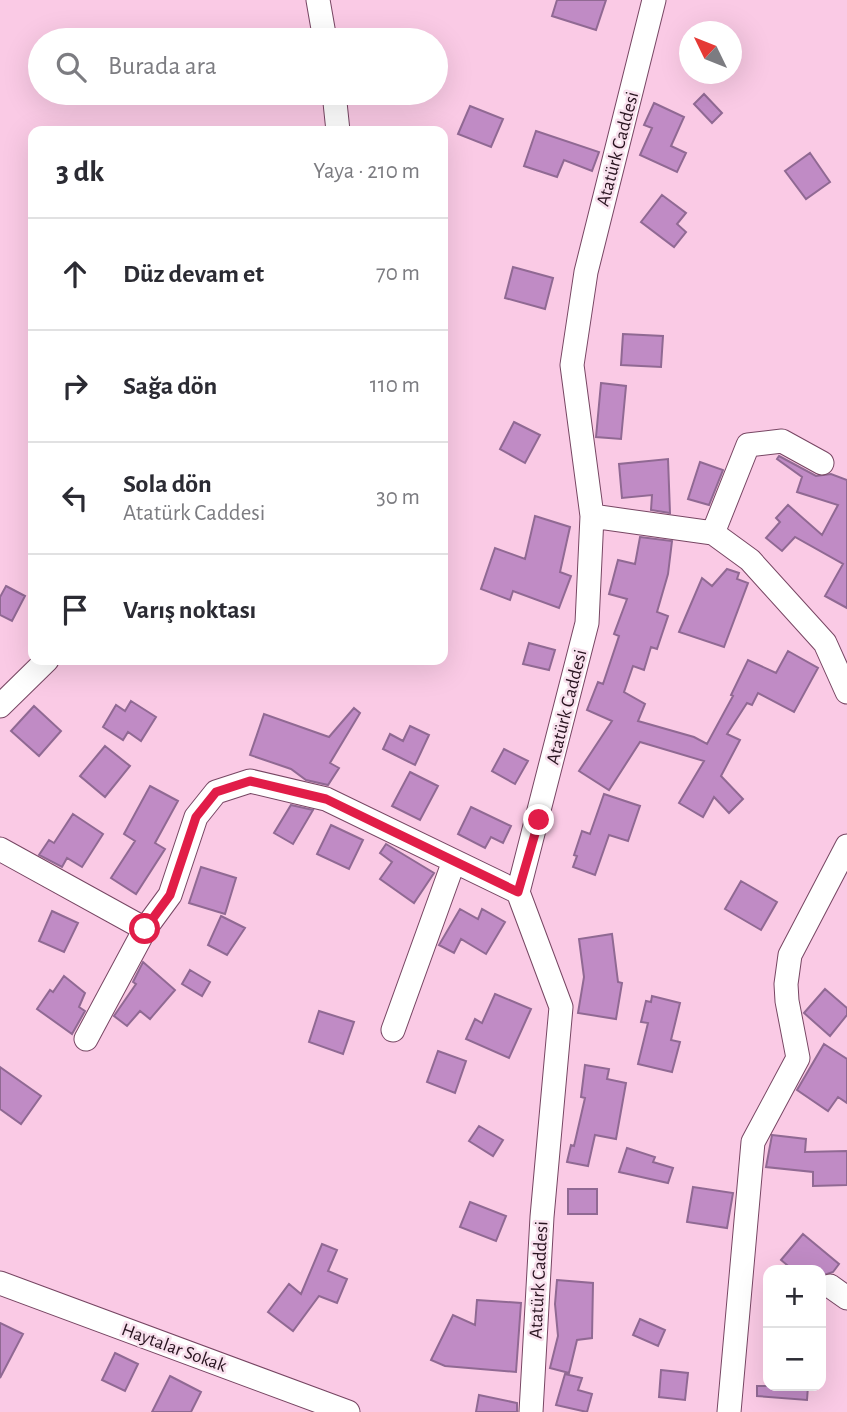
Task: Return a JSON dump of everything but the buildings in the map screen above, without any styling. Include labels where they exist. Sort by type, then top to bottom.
[{"type":"street","points":[[318,0],[323,28]]},
{"type":"street","name":"Atatürk Caddesi","points":[[531,1412],[542,1217],[561,1007],[518,892],[587,623],[592,516],[572,365],[586,272],[654,0]]},
{"type":"street","points":[[335,105],[337,126]]},
{"type":"street","points":[[713,533],[748,446],[782,441],[822,463]]},
{"type":"street","points":[[592,516],[713,533],[750,560],[836,643],[847,692]]},
{"type":"street","points":[[0,706],[42,665]]},
{"type":"street","points":[[86,1039],[145,929],[170,895],[196,817],[216,792],[250,781],[326,799],[518,892]]},
{"type":"street","points":[[729,1412],[753,1142],[798,1058],[786,984],[790,955],[847,846]]},
{"type":"street","points":[[0,849],[145,929]]},
{"type":"street","points":[[393,1030],[454,861]]},
{"type":"street","name":"Haytalar Sokak","points":[[0,1283],[348,1412]]},
{"type":"route","points":[[145,929],[170,895],[196,817],[216,792],[250,781],[326,799],[518,892],[539,820]]}]
